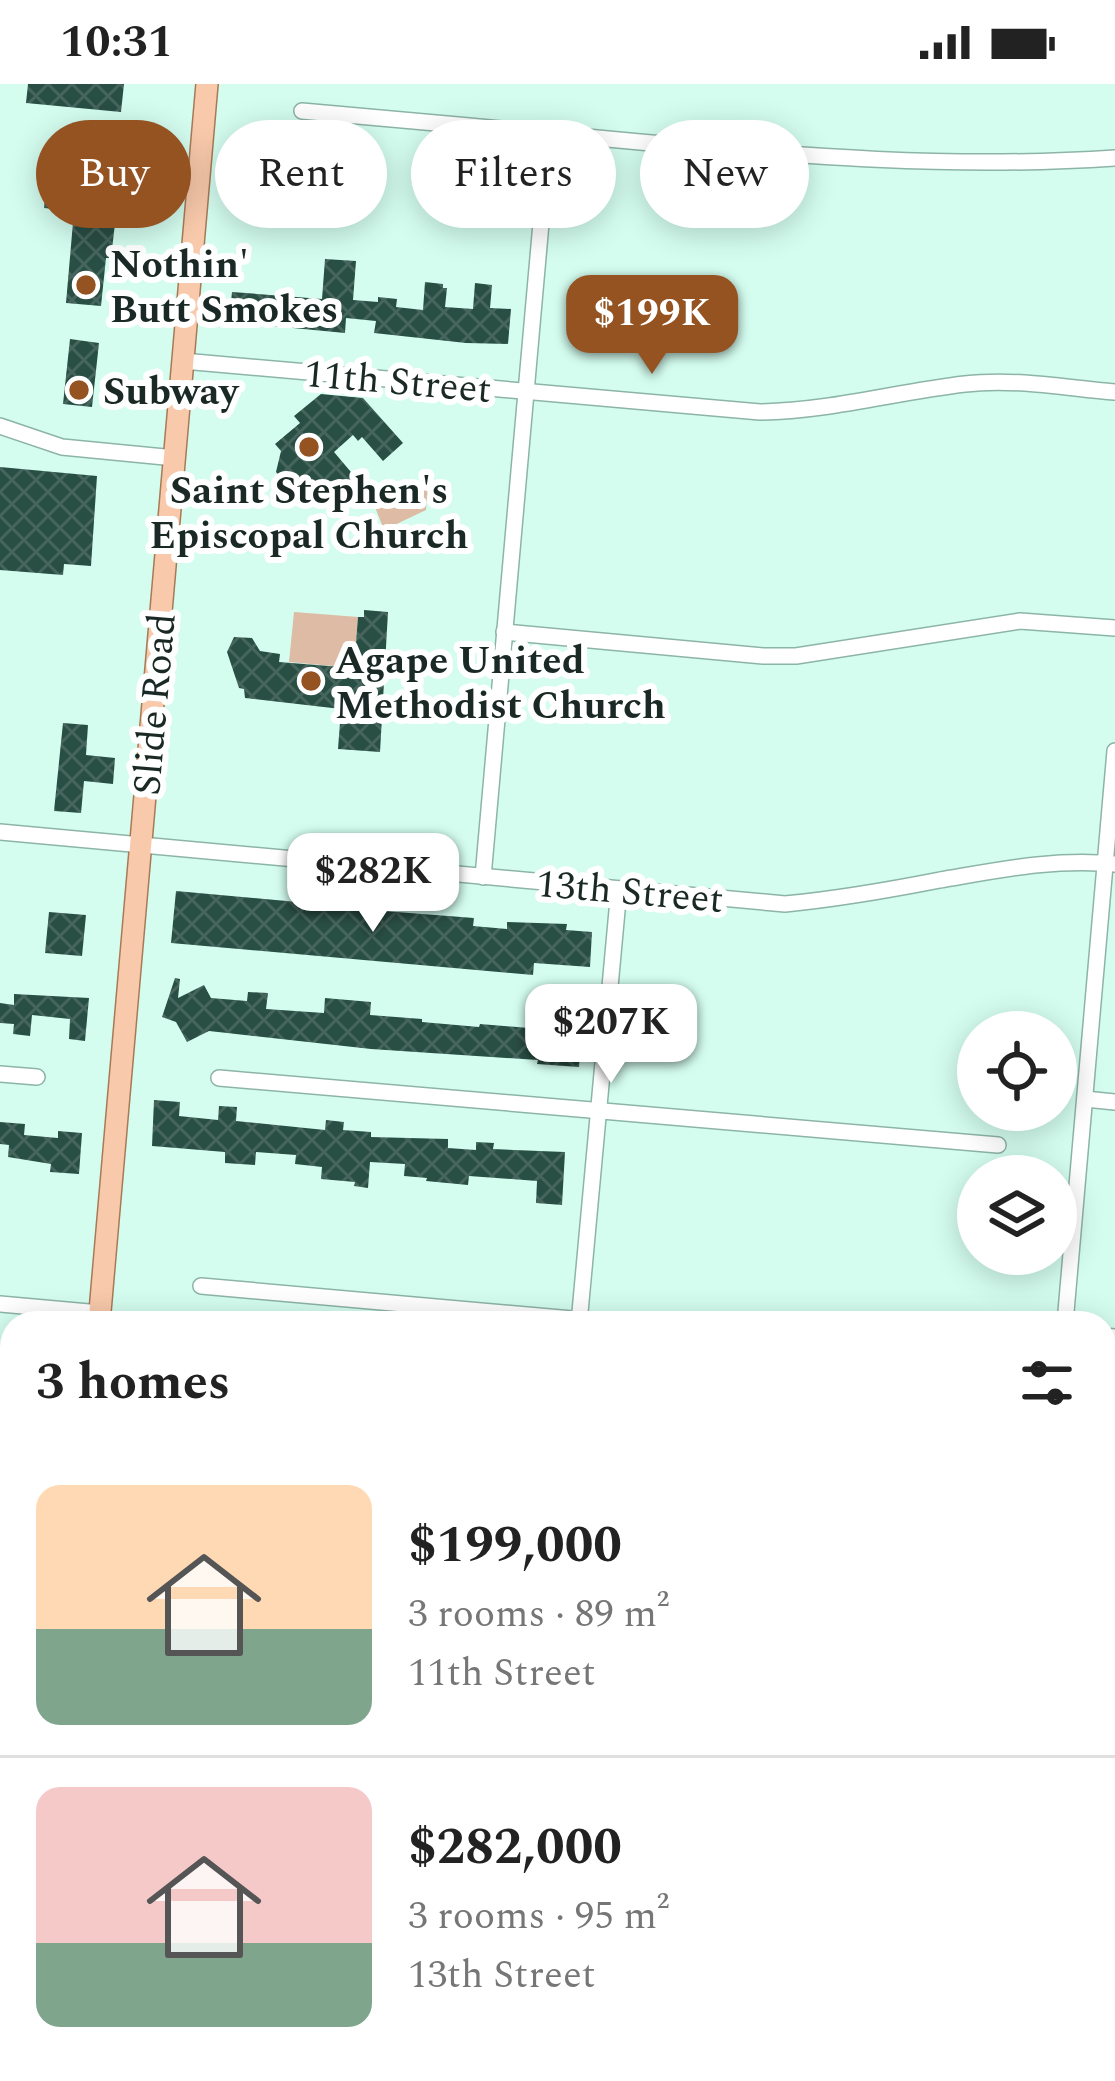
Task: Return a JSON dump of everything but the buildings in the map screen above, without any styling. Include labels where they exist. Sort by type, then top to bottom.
[{"type":"main road","name":"Slide Road","points":[[101,1311],[207,84]]},
{"type":"street","points":[[302,111],[411,121]]},
{"type":"street","points":[[616,139],[901,162],[1031,164],[1115,158]]},
{"type":"street","points":[[483,877],[541,228]]},
{"type":"street","name":"11th Street","points":[[183,361],[760,412],[796,411],[970,383],[1115,392]]},
{"type":"street","points":[[0,426],[62,447],[175,458]]},
{"type":"street","points":[[504,632],[796,656],[1020,621],[1115,628]]},
{"type":"street","points":[[1066,1311],[1110,864],[1115,751]]},
{"type":"street","name":"13th Street","points":[[0,832],[785,904],[1023,865],[1110,864]]},
{"type":"street","points":[[580,1311],[619,890]]},
{"type":"street","points":[[0,1074],[37,1078]]},
{"type":"street","points":[[219,1078],[998,1144]]},
{"type":"street","points":[[1085,1099],[1115,1102]]},
{"type":"street","points":[[201,1286],[471,1311]]},
{"type":"street","points":[[0,1304],[50,1311]]},
{"type":"shaded area","points":[[404,483],[428,483],[426,510],[384,530],[375,507]]},
{"type":"shaded area","points":[[294,612],[358,617],[354,668],[289,662]]},
{"type":"place","name":"Nothin' Butt Smokes","points":[[86,285]]},
{"type":"place","name":"Subway","points":[[79,390]]},
{"type":"place","name":"Saint Stephen's Episcopal Church","points":[[309,447]]},
{"type":"place","name":"Agape United Methodist Church","points":[[311,681]]}]
